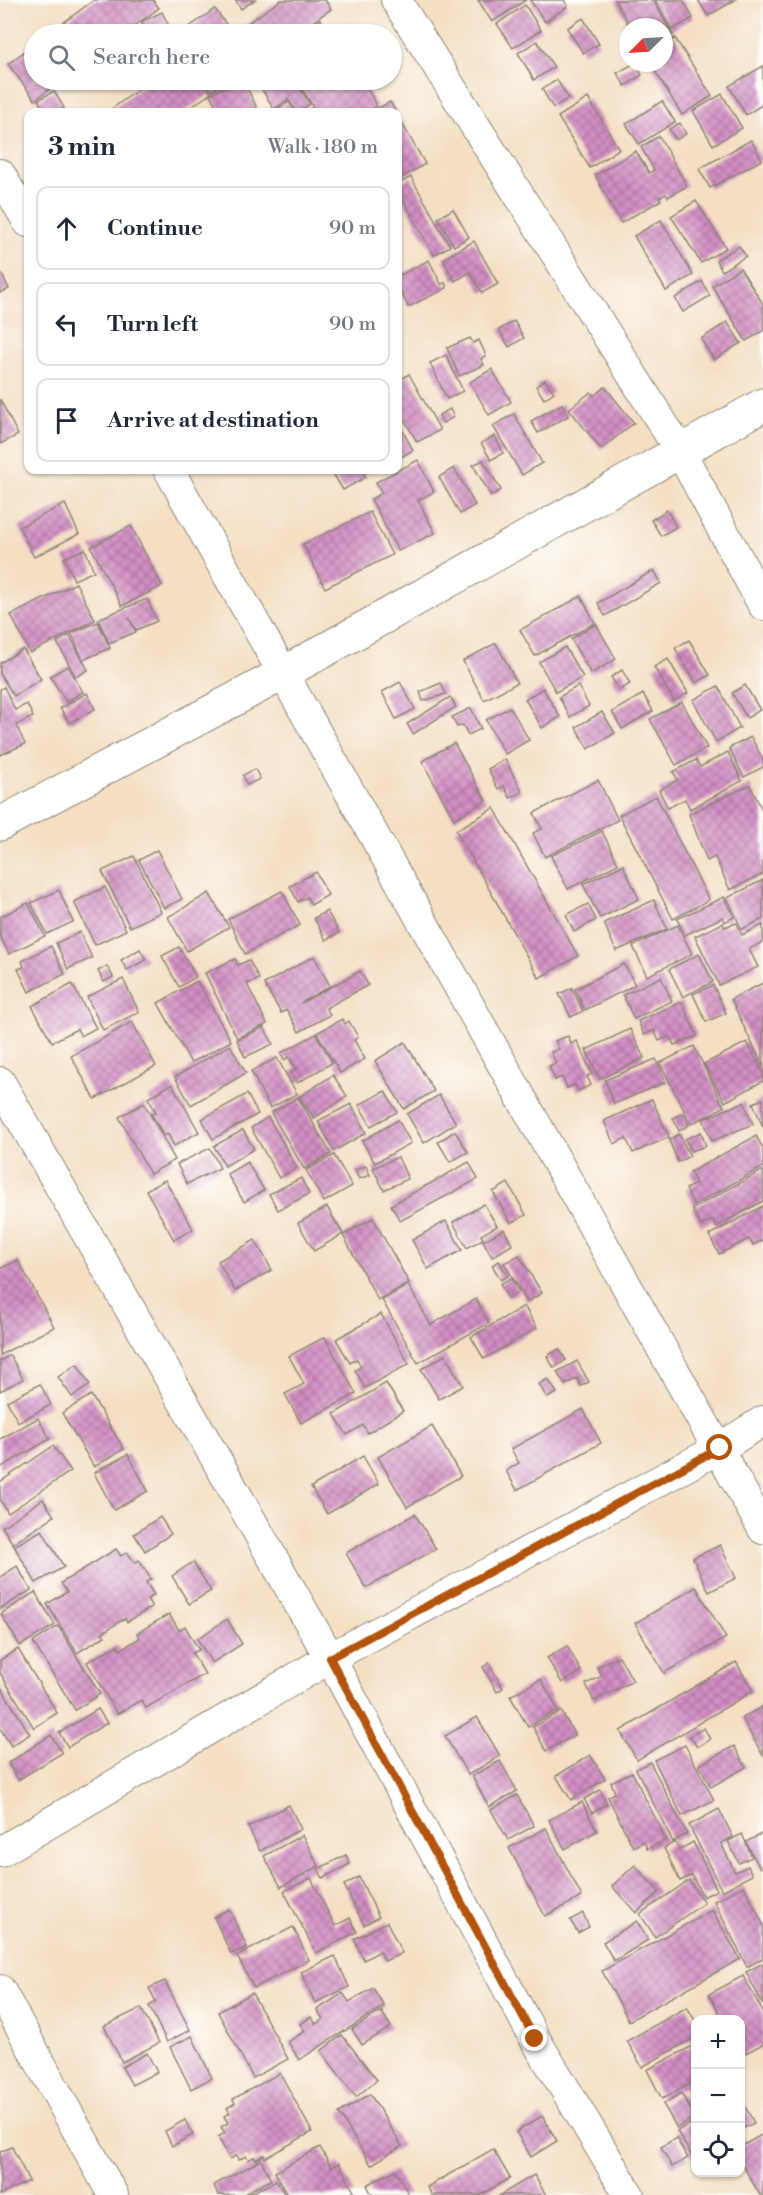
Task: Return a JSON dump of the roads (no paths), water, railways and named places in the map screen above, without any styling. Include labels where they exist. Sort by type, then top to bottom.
[{"type":"main road","points":[[0,824],[282,674],[763,405]]},
{"type":"street","points":[[396,0],[680,452],[763,605]]},
{"type":"street","points":[[0,174],[24,215]]},
{"type":"street","points":[[171,474],[720,1448],[763,1529]]},
{"type":"street","points":[[0,1082],[330,1658],[535,2039],[629,2195]]},
{"type":"street","points":[[0,1852],[330,1658],[720,1448],[763,1421]]},
{"type":"street","points":[[0,1990],[113,2195]]}]
